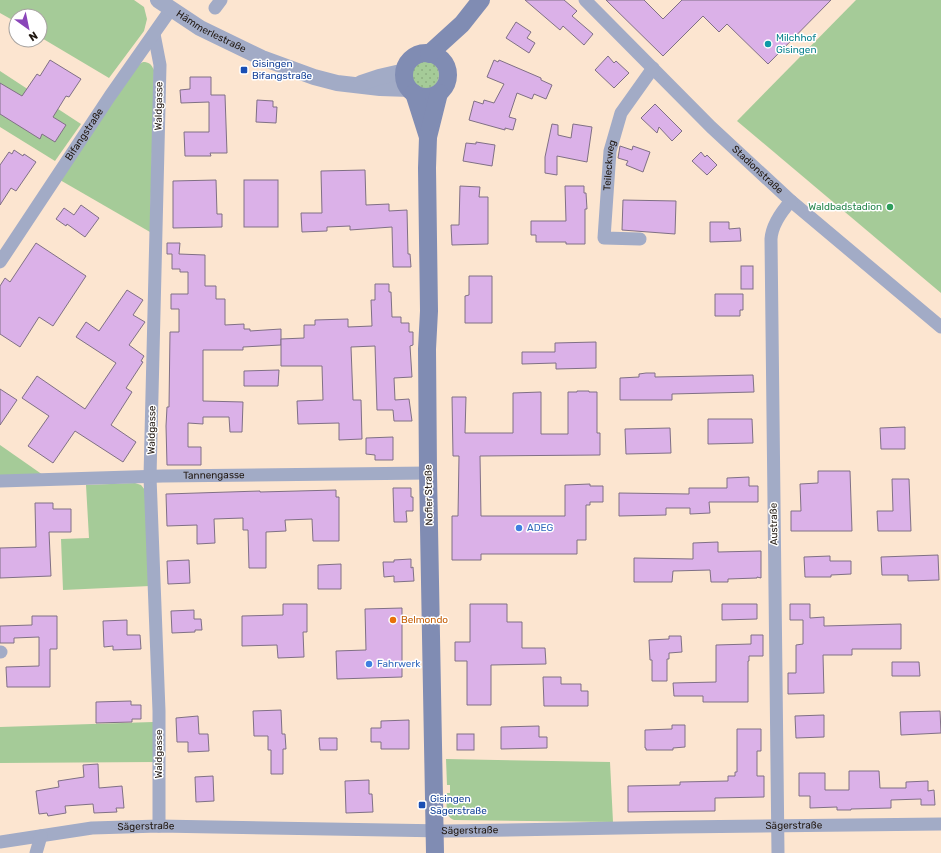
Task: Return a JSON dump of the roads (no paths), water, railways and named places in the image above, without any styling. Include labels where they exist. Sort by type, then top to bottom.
[{"type":"main road","name":"Nofler Straße","points":[[428,137],[412,91],[405,81],[405,71],[414,58],[418,55],[429,54],[462,24],[481,0]]},
{"type":"main road","name":"Nofler Straße","points":[[434,853],[435,831],[428,473],[428,137],[439,93],[446,84],[448,77],[445,64],[462,24]]},
{"type":"main road","points":[[429,54],[435,55],[445,64]]},
{"type":"main road","points":[[412,91],[424,97],[434,96],[439,93]]},
{"type":"street","name":"Stadionstraße","points":[[586,0],[711,128],[791,202],[941,326]]},
{"type":"street","name":"Bifangstraße","points":[[0,262],[106,102],[154,34],[165,4]]},
{"type":"street","name":"Hämmerlestraße","points":[[165,4],[200,28],[262,58],[314,77],[337,83],[412,91]]},
{"type":"street","name":"Waldgasse","points":[[154,34],[160,65],[150,477],[159,719],[159,826]]},
{"type":"street","name":"Teileckweg","points":[[640,239],[604,238],[607,184],[610,151],[621,112],[653,68]]},
{"type":"street","name":"Hämmerlestraße","points":[[357,84],[405,71]]},
{"type":"street","name":"Austraße","points":[[778,853],[771,234],[781,212],[791,202]]},
{"type":"street","name":"Tannengasse","points":[[0,481],[428,473]]},
{"type":"street","name":"Sägerstraße","points":[[0,842],[92,828],[159,826],[243,829],[435,831],[941,824]]},
{"type":"street","points":[[36,853],[41,836]]},
{"type":"place","name":"Milchhof Gisingen","points":[[768,44]]},
{"type":"place","name":"Gisingen Bifangstraße","points":[[244,70]]},
{"type":"place","name":"Waldbadstadion","points":[[890,207]]},
{"type":"place","name":"ADEG","points":[[519,528]]},
{"type":"place","name":"Belmondo","points":[[393,620]]},
{"type":"place","name":"Fahrwerk","points":[[369,664]]},
{"type":"place","name":"Gisingen Sägerstraße","points":[[422,805]]}]
